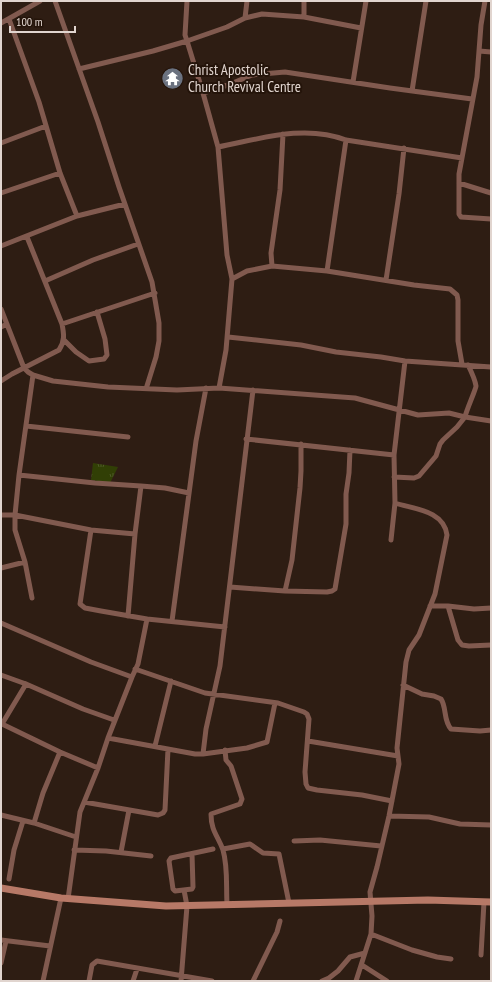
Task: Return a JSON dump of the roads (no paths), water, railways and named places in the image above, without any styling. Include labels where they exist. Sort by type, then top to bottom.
[{"type":"main road","points":[[1,888],[64,898],[166,906],[428,900],[488,902]]},
{"type":"street","points":[[1,22],[40,1]]},
{"type":"street","points":[[55,1],[98,122],[138,244],[150,274],[155,293],[159,323],[159,341],[156,357],[146,389]]},
{"type":"street","points":[[187,1],[185,28],[187,40],[218,147],[227,255],[232,278],[228,337],[219,388]]},
{"type":"street","points":[[245,18],[247,1]]},
{"type":"street","points":[[304,1],[304,17]]},
{"type":"street","points":[[354,82],[366,1]]},
{"type":"street","points":[[412,91],[426,1]]},
{"type":"street","points":[[485,1],[477,77],[472,99],[459,183],[460,216],[491,219]]},
{"type":"street","points":[[79,69],[153,51],[228,27],[245,18],[262,14],[304,17],[361,28]]},
{"type":"street","points":[[9,18],[27,68],[60,173],[77,216]]},
{"type":"street","points":[[479,51],[491,52]]},
{"type":"street","points":[[203,93],[252,75],[285,72],[472,99]]},
{"type":"street","points":[[1,143],[46,126]]},
{"type":"street","points":[[218,147],[283,134],[312,134],[462,158]]},
{"type":"street","points":[[272,266],[271,253],[280,190],[283,134]]},
{"type":"street","points":[[328,271],[346,140]]},
{"type":"street","points":[[386,280],[399,194],[404,148]]},
{"type":"street","points":[[1,193],[60,173]]},
{"type":"street","points":[[459,183],[491,193]]},
{"type":"street","points":[[1,246],[77,216],[125,204]]},
{"type":"street","points":[[1,381],[59,350],[65,335],[27,237]]},
{"type":"street","points":[[45,281],[93,260],[138,244]]},
{"type":"street","points":[[232,278],[247,271],[272,266],[328,271],[434,288],[450,289],[457,295],[458,341],[462,364]]},
{"type":"street","points":[[62,324],[155,293]]},
{"type":"street","points":[[1,309],[24,368],[33,375],[53,381],[108,387],[177,390],[219,388],[355,398],[418,415],[426,416],[449,413],[491,422]]},
{"type":"street","points":[[64,340],[76,352],[89,361],[106,358],[105,339],[97,312]]},
{"type":"street","points":[[1,327],[7,324]]},
{"type":"street","points":[[228,337],[301,345],[336,352],[405,361],[491,367]]},
{"type":"street","points":[[391,540],[395,503],[394,455],[405,361]]},
{"type":"street","points":[[394,477],[414,478],[419,476],[436,456],[443,440],[465,417],[469,402],[476,390],[476,386],[468,365]]},
{"type":"street","points":[[32,598],[25,562],[14,530],[19,475],[33,375]]},
{"type":"street","points":[[172,621],[196,441],[206,388]]},
{"type":"street","points":[[203,754],[206,729],[220,666],[252,390]]},
{"type":"street","points":[[26,426],[128,437]]},
{"type":"street","points":[[246,439],[394,455]]},
{"type":"street","points":[[285,591],[292,560],[302,471],[301,444]]},
{"type":"street","points":[[230,587],[328,592],[335,589],[346,524],[346,494],[350,450]]},
{"type":"street","points":[[19,475],[165,488],[189,493]]},
{"type":"street","points":[[128,616],[141,486]]},
{"type":"street","points":[[356,981],[371,934],[372,902],[370,892],[389,816],[398,764],[398,748],[406,662],[409,650],[419,635],[435,594],[447,531],[444,525],[429,512],[395,503]]},
{"type":"street","points":[[1,515],[15,515],[91,530],[135,534]]},
{"type":"street","points":[[91,530],[80,604],[85,608],[147,619],[225,627]]},
{"type":"street","points":[[1,568],[25,562]]},
{"type":"street","points":[[430,606],[491,609]]},
{"type":"street","points":[[448,606],[458,640],[462,645],[491,645]]},
{"type":"street","points":[[43,981],[50,946],[64,898],[80,812],[98,768],[114,720],[135,669],[141,651],[147,619]]},
{"type":"street","points":[[1,623],[91,662],[132,677]]},
{"type":"street","points":[[135,669],[205,693],[276,702],[304,712],[307,714],[309,719],[305,772],[306,784],[308,788],[392,801]]},
{"type":"street","points":[[1,675],[26,684],[83,709],[114,720]]},
{"type":"street","points":[[155,746],[171,681]]},
{"type":"street","points":[[26,684],[1,725],[98,768]]},
{"type":"street","points":[[403,685],[422,694],[441,699],[444,705],[445,718],[451,729],[480,732],[491,730]]},
{"type":"street","points":[[108,738],[203,754],[247,748],[267,742],[276,702]]},
{"type":"street","points":[[308,742],[398,756]]},
{"type":"street","points":[[84,802],[158,815],[163,813],[165,810],[168,749]]},
{"type":"street","points":[[225,750],[226,760],[231,766],[242,799],[240,804],[211,814],[214,834],[222,849],[226,862],[227,904]]},
{"type":"street","points":[[34,823],[43,793],[60,752]]},
{"type":"street","points":[[122,852],[129,810]]},
{"type":"street","points":[[1,815],[34,823],[76,837]]},
{"type":"street","points":[[389,816],[429,817],[460,824],[491,825]]},
{"type":"street","points":[[9,879],[14,850],[23,821]]},
{"type":"street","points":[[294,841],[320,840],[381,846]]},
{"type":"street","points":[[222,849],[250,844],[263,853],[279,854],[289,903]]},
{"type":"street","points":[[74,850],[122,852],[151,856]]},
{"type":"street","points":[[192,854],[194,886],[192,889],[176,891],[174,890],[169,861],[171,858],[192,854],[213,850]]},
{"type":"street","points":[[181,978],[187,906],[184,890]]},
{"type":"street","points":[[481,955],[488,902]]},
{"type":"street","points":[[253,981],[277,932],[280,921]]},
{"type":"street","points":[[371,934],[412,950],[450,959]]},
{"type":"street","points":[[1,963],[3,940],[50,946]]},
{"type":"street","points":[[322,981],[334,974],[350,957],[365,953]]},
{"type":"street","points":[[89,981],[92,965],[97,961],[181,978],[212,981]]},
{"type":"street","points":[[362,965],[387,981]]},
{"type":"street","points":[[133,981],[137,969]]},
{"type":"place","name":"Christ Apostolic Church Revival Centre","points":[[172,79]]}]
